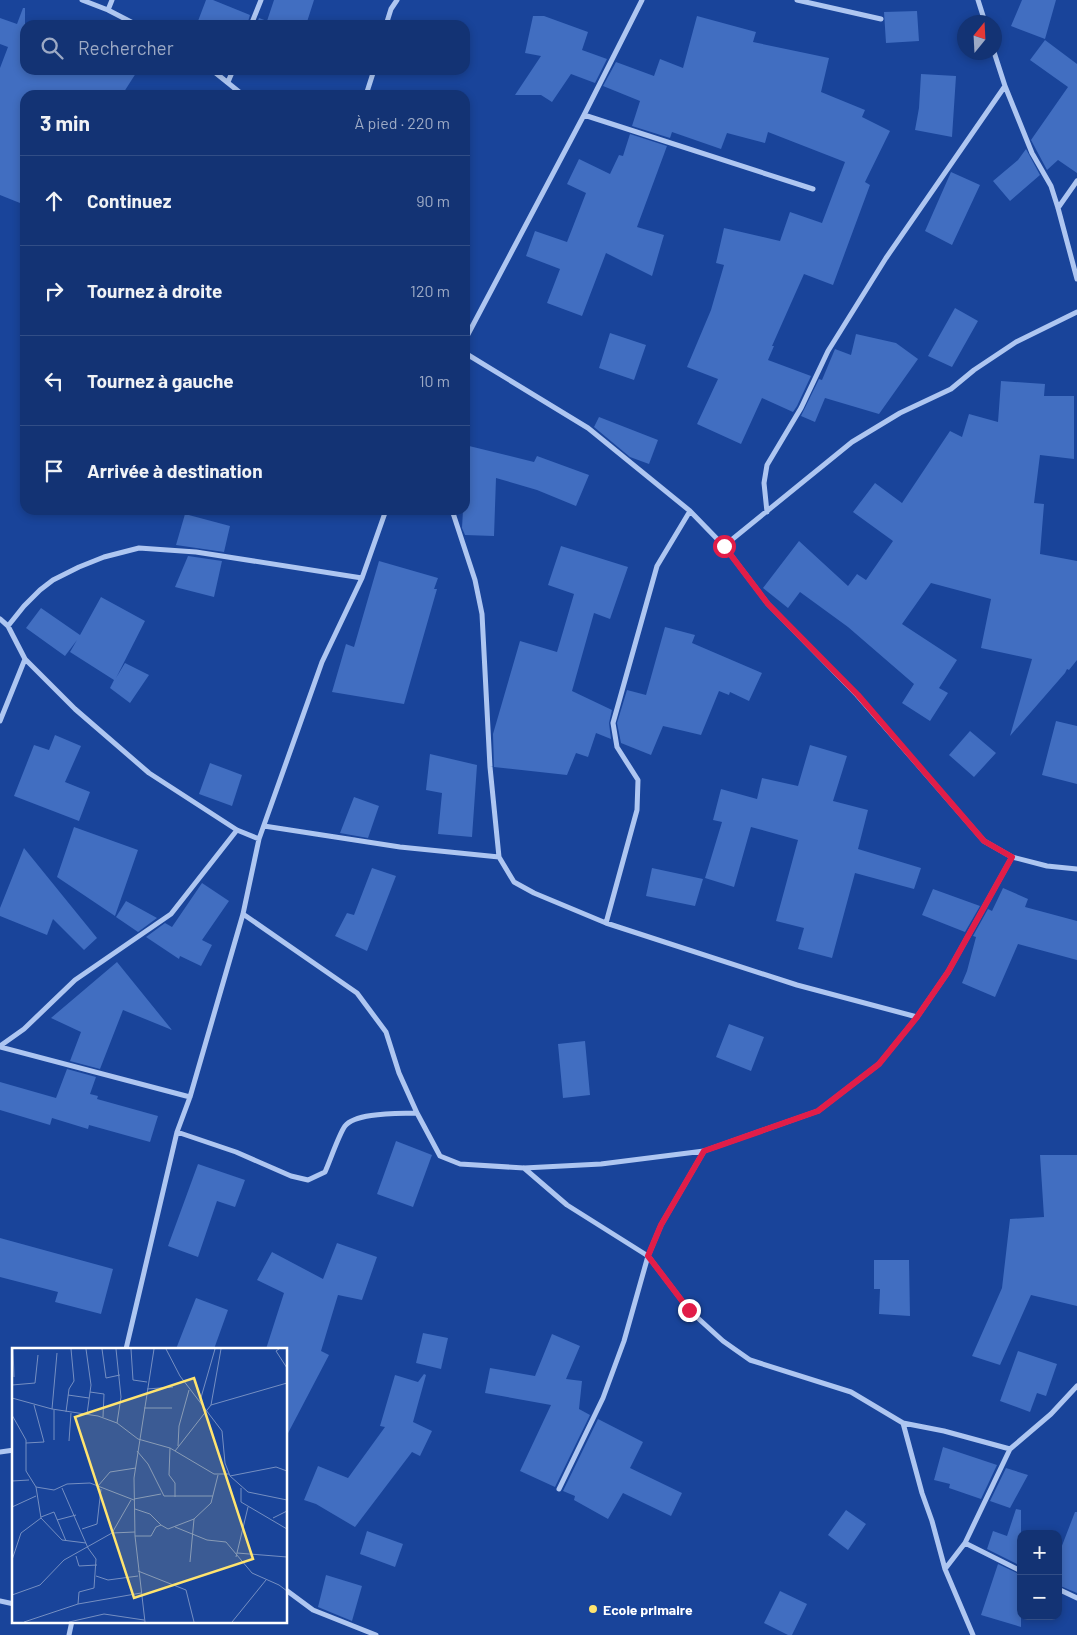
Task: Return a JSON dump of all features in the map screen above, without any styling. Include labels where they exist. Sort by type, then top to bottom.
[{"type":"street","points":[[82,0],[127,20]]},
{"type":"street","points":[[108,10],[112,0]]},
{"type":"street","points":[[253,20],[261,0]]},
{"type":"street","points":[[388,20],[391,9],[397,0]]},
{"type":"street","points":[[470,331],[584,115],[642,0]]},
{"type":"street","points":[[797,0],[880,19]]},
{"type":"street","points":[[978,0],[983,15]]},
{"type":"street","points":[[997,60],[1032,153],[1051,186],[1077,280]]},
{"type":"street","points":[[219,75],[237,90]]},
{"type":"street","points":[[228,82],[231,75]]},
{"type":"street","points":[[368,90],[372,75]]},
{"type":"street","points":[[767,512],[764,483],[768,465],[801,408],[828,351],[886,258],[1005,86]]},
{"type":"street","points":[[584,115],[813,189]]},
{"type":"street","points":[[1058,208],[1077,181]]},
{"type":"street","points":[[724,546],[852,442],[900,413],[951,389],[974,370],[1016,342],[1077,312]]},
{"type":"street","points":[[470,356],[588,428],[690,511],[724,546],[768,604],[858,695],[984,841],[1012,857],[1047,866],[1077,869]]},
{"type":"street","points":[[606,923],[637,810],[638,780],[617,747],[613,723],[656,566],[690,511]]},
{"type":"street","points":[[126,1348],[177,1132],[190,1097],[243,914],[259,839],[322,662],[362,578],[384,515]]},
{"type":"street","points":[[454,515],[475,580],[482,614],[490,767],[499,857],[514,882],[534,893],[606,923],[797,985],[917,1017]]},
{"type":"street","points":[[8,626],[24,606],[53,580],[104,557],[139,548],[196,552],[362,578]]},
{"type":"street","points":[[0,620],[8,626],[25,659],[75,709],[149,773],[237,830],[259,839]]},
{"type":"street","points":[[0,721],[25,659]]},
{"type":"street","points":[[264,826],[400,847],[499,857]]},
{"type":"street","points":[[0,1047],[24,1029],[75,980],[170,914],[237,830]]},
{"type":"street","points":[[243,914],[357,993],[386,1032],[399,1073],[417,1113],[440,1156],[460,1164],[524,1168],[601,1164],[704,1151],[818,1111],[879,1064],[917,1017],[948,972],[1012,857]]},
{"type":"street","points":[[0,1047],[190,1097]]},
{"type":"street","points":[[177,1132],[236,1152],[291,1176],[308,1180],[325,1172],[346,1125],[356,1118],[417,1113]]},
{"type":"street","points":[[559,1489],[603,1398],[624,1341],[648,1256],[661,1225],[704,1151]]},
{"type":"street","points":[[524,1168],[567,1205],[648,1256],[689,1310],[723,1341],[750,1360],[851,1392],[904,1423],[944,1431],[1010,1449]]},
{"type":"street","points":[[945,1569],[965,1543],[1010,1449],[1051,1414],[1077,1386]]},
{"type":"street","points":[[904,1423],[922,1493],[945,1569],[973,1635]]},
{"type":"street","points":[[965,1543],[1017,1569]]},
{"type":"street","points":[[288,1591],[314,1610],[376,1635]]},
{"type":"street","points":[[1062,1592],[1077,1598]]},
{"type":"street","points":[[69,1635],[72,1622]]},
{"type":"building","points":[[206,0],[213,0],[250,15],[248,20],[198,20]]},
{"type":"building","points":[[274,0],[314,0],[308,20],[267,20]]},
{"type":"building","points":[[1022,0],[1056,0],[1045,39],[1011,26]]},
{"type":"building","points":[[23,8],[25,8],[25,20],[20,20],[20,75],[135,75],[125,90],[20,90],[20,203],[0,195],[0,68],[8,47],[0,44],[0,18],[17,24]]},
{"type":"building","points":[[917,11],[919,41],[886,43],[884,12]]},
{"type":"building","points":[[533,16],[544,16],[588,32],[582,50],[607,59],[595,83],[571,74],[552,102],[541,95],[515,95],[541,56],[525,53]]},
{"type":"building","points":[[697,16],[756,32],[753,42],[829,58],[821,92],[865,110],[862,117],[890,131],[865,182],[870,185],[833,285],[804,274],[772,346],[774,346],[768,360],[811,376],[797,406],[793,412],[762,398],[741,444],[697,424],[718,379],[687,367],[711,310],[724,265],[716,263],[724,228],[780,241],[790,212],[822,223],[845,162],[768,132],[765,143],[727,133],[721,149],[672,132],[670,138],[632,126],[640,101],[603,86],[616,62],[654,76],[660,59],[683,68]]},
{"type":"building","points":[[1045,40],[1077,64],[1077,173],[1058,160],[1047,170],[1031,140],[1068,87],[1030,60]]},
{"type":"building","points":[[921,74],[956,76],[952,137],[915,130],[919,108]]},
{"type":"building","points":[[630,134],[667,146],[637,227],[664,235],[652,276],[606,253],[582,316],[547,303],[560,269],[526,256],[535,231],[567,242],[586,193],[567,184],[579,159],[610,174],[619,155],[623,156]]},
{"type":"building","points":[[1026,149],[1040,175],[1010,201],[993,181],[1018,160]]},
{"type":"building","points":[[951,172],[980,185],[952,245],[925,231]]},
{"type":"building","points":[[955,308],[978,321],[952,367],[928,356]]},
{"type":"building","points":[[610,333],[646,345],[634,380],[599,368]]},
{"type":"building","points":[[856,334],[896,343],[918,359],[879,414],[825,398],[815,422],[801,416],[819,379],[822,380],[835,349],[851,355]]},
{"type":"building","points":[[1001,381],[1045,384],[1044,396],[1074,396],[1074,459],[1040,455],[1034,503],[1044,504],[1040,554],[1077,561],[1077,660],[1069,670],[1067,669],[1010,736],[1032,659],[981,648],[991,599],[931,583],[902,624],[957,660],[939,688],[948,693],[930,721],[902,703],[914,684],[848,627],[800,592],[788,608],[763,588],[799,541],[848,586],[857,574],[866,580],[893,541],[853,512],[875,483],[902,503],[950,431],[962,437],[969,414],[998,422]]},
{"type":"building","points":[[599,417],[658,440],[649,464],[630,457],[594,427]]},
{"type":"building","points":[[470,446],[534,462],[537,456],[589,475],[576,506],[537,490],[496,478],[494,536],[465,535],[462,528],[463,515],[470,515]]},
{"type":"building","points":[[185,515],[230,526],[224,552],[176,545]]},
{"type":"building","points":[[561,546],[628,567],[610,619],[594,613],[572,691],[612,710],[609,723],[611,739],[596,733],[588,757],[576,753],[567,775],[494,767],[493,734],[520,641],[557,652],[574,594],[548,585]]},
{"type":"building","points":[[188,556],[222,561],[214,597],[175,587]]},
{"type":"building","points":[[379,561],[438,578],[434,589],[437,589],[404,704],[332,692],[346,644],[354,647]]},
{"type":"building","points":[[101,597],[145,621],[116,678],[125,663],[149,675],[130,703],[110,688],[114,680],[70,652],[77,640],[65,656],[26,628],[41,608],[80,635]]},
{"type":"building","points":[[665,627],[695,635],[692,643],[762,673],[749,701],[730,692],[729,695],[719,691],[701,735],[663,726],[651,755],[621,743],[617,723],[627,690],[646,695]]},
{"type":"building","points":[[1056,721],[1077,726],[1077,784],[1042,775]]},
{"type":"building","points":[[970,731],[996,753],[974,777],[949,755]]},
{"type":"building","points":[[55,735],[81,746],[65,782],[90,792],[79,821],[14,796],[34,745],[49,750]]},
{"type":"building","points":[[810,745],[847,756],[833,801],[868,810],[858,849],[921,868],[914,889],[855,873],[832,958],[798,949],[804,928],[776,921],[798,840],[751,827],[734,887],[705,878],[722,822],[713,820],[721,789],[757,799],[762,778],[798,786]]},
{"type":"building","points":[[430,754],[477,765],[472,837],[438,834],[442,793],[426,790]]},
{"type":"building","points":[[210,763],[242,775],[232,806],[199,794]]},
{"type":"building","points":[[354,797],[379,806],[368,838],[340,833]]},
{"type":"building","points":[[74,827],[138,850],[115,916],[57,877]]},
{"type":"building","points":[[24,848],[97,938],[84,950],[53,919],[47,935],[0,916],[0,908]]},
{"type":"building","points":[[372,868],[396,876],[367,951],[335,936],[347,913],[354,915]]},
{"type":"building","points":[[652,868],[703,879],[695,906],[646,896]]},
{"type":"building","points":[[202,883],[229,901],[202,940],[212,945],[201,966],[180,956],[179,959],[146,937],[165,923],[172,927]]},
{"type":"building","points":[[1003,888],[1028,899],[1025,907],[1077,921],[1077,960],[1018,944],[995,997],[962,983],[976,937],[973,936],[988,909],[992,911]]},
{"type":"building","points":[[933,889],[980,906],[965,932],[922,915]]},
{"type":"building","points":[[126,901],[157,918],[138,932],[116,917]]},
{"type":"building","points":[[117,962],[172,1030],[123,1010],[100,1069],[70,1061],[81,1032],[51,1018]]},
{"type":"building","points":[[729,1024],[764,1037],[751,1071],[716,1057]]},
{"type":"building","points":[[585,1041],[590,1095],[563,1098],[558,1044]]},
{"type":"building","points":[[67,1069],[96,1077],[90,1094],[98,1096],[97,1099],[158,1116],[150,1142],[89,1125],[88,1129],[52,1118],[50,1125],[0,1110],[0,1082],[56,1098]]},
{"type":"building","points":[[396,1141],[432,1155],[413,1207],[377,1194]]},
{"type":"building","points":[[1040,1155],[1077,1155],[1077,1306],[1031,1295],[1000,1365],[972,1356],[1002,1288],[1010,1219],[1044,1217]]},
{"type":"building","points":[[198,1164],[245,1180],[235,1207],[217,1201],[198,1257],[168,1246]]},
{"type":"building","points":[[0,1238],[113,1269],[101,1314],[55,1302],[58,1292],[0,1277]]},
{"type":"building","points":[[337,1243],[377,1257],[362,1300],[338,1295],[321,1351],[329,1355],[288,1433],[288,1348],[266,1348],[284,1293],[257,1280],[272,1252],[323,1279]]},
{"type":"building","points":[[874,1260],[909,1260],[910,1316],[879,1314],[880,1289],[874,1289]]},
{"type":"building","points":[[196,1298],[228,1310],[214,1348],[176,1348]]},
{"type":"building","points":[[423,1333],[448,1338],[441,1369],[416,1363]]},
{"type":"building","points":[[552,1334],[580,1346],[566,1379],[582,1381],[579,1409],[590,1415],[555,1487],[520,1471],[551,1405],[485,1393],[490,1368],[535,1376]]},
{"type":"building","points":[[1018,1351],[1057,1364],[1046,1396],[1037,1393],[1030,1412],[1000,1401]]},
{"type":"building","points":[[424,1374],[426,1375],[413,1422],[432,1431],[420,1456],[412,1452],[355,1527],[316,1504],[304,1500],[318,1466],[348,1478],[385,1427],[380,1426],[395,1375],[418,1382]]},
{"type":"building","points":[[598,1419],[643,1442],[630,1468],[682,1493],[671,1516],[623,1493],[608,1519],[574,1500],[575,1496],[563,1491]]},
{"type":"building","points":[[943,1447],[997,1465],[981,1499],[949,1488],[950,1484],[934,1480]]},
{"type":"building","points":[[1006,1468],[1028,1475],[1010,1508],[990,1501]]},
{"type":"building","points":[[1016,1509],[1021,1510],[1021,1530],[1017,1530],[1017,1564],[987,1549],[993,1531],[1007,1536]]},
{"type":"building","points":[[846,1510],[866,1524],[848,1550],[828,1535]]},
{"type":"building","points":[[1075,1512],[1077,1512],[1077,1593],[1062,1587],[1062,1546]]},
{"type":"building","points":[[367,1531],[403,1544],[395,1567],[360,1554]]},
{"type":"building","points":[[998,1564],[1017,1573],[1017,1620],[1021,1620],[1021,1627],[981,1615]]},
{"type":"building","points":[[326,1575],[362,1586],[352,1621],[318,1607]]},
{"type":"building","points":[[780,1591],[807,1604],[792,1635],[788,1635],[764,1623]]},
{"type":"place","name":"Ecole primaire","points":[[593,1609]]},
{"type":"route","points":[[689,1310],[648,1256],[661,1225],[704,1151],[818,1111],[879,1064],[917,1017],[948,972],[1012,857],[984,841],[858,695],[768,604],[724,546]]}]
